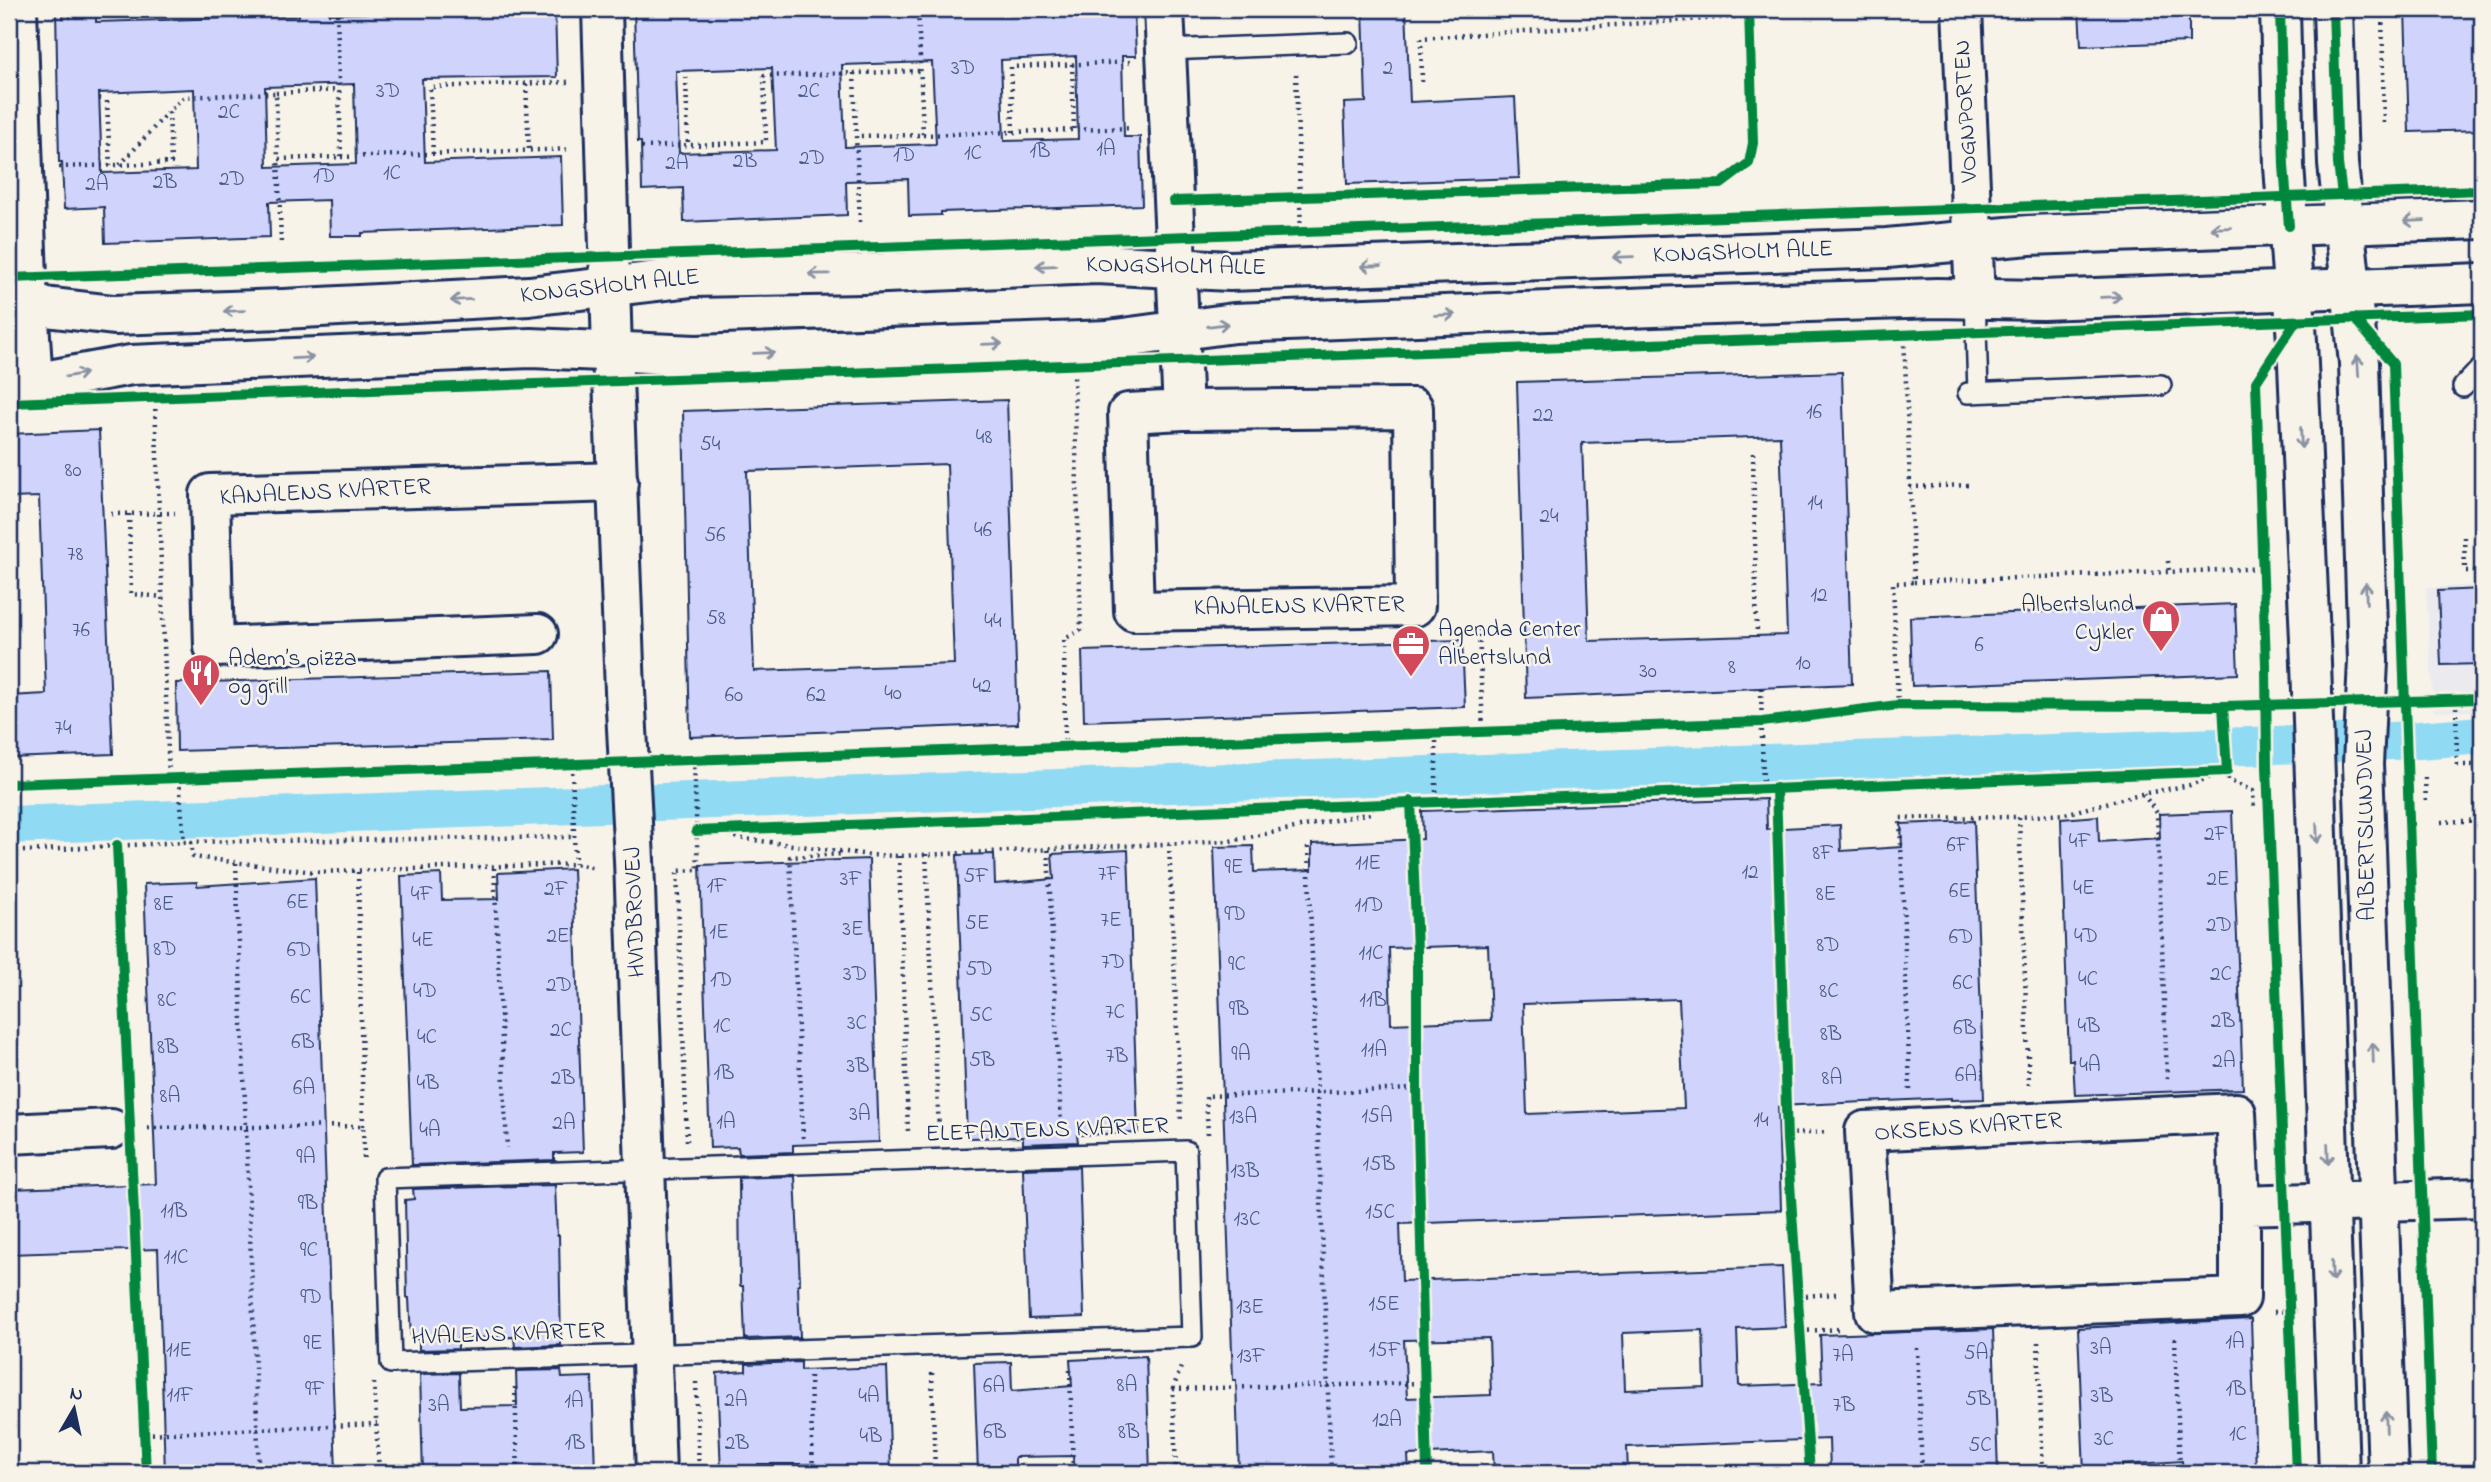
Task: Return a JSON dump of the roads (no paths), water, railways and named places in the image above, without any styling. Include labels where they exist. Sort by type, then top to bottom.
[{"type":"street","name":"HVIDBROVEJ","points":[[602,9],[612,351],[656,1473]]},
{"type":"street","points":[[1164,9],[1183,410]]},
{"type":"street","name":"VOGNPORTEN","points":[[1962,9],[1975,298]]},
{"type":"street","name":"ALBERTSLUNDVEJ","points":[[2280,9],[2284,166],[2294,290],[2311,663],[2339,1473]]},
{"type":"street","name":"ALBERTSLUNDVEJ","points":[[2333,9],[2339,164],[2358,363],[2368,661],[2363,764],[2388,1473]]},
{"type":"street","points":[[17,14],[23,169],[18,305],[21,383]]},
{"type":"street","name":"KONGSHOLM ALLE","points":[[18,305],[114,315],[529,296],[692,277],[863,274],[1097,264],[1258,270],[1887,248],[2029,235],[2482,219]]},
{"type":"street","name":"KONGSHOLM ALLE","points":[[21,383],[131,365],[531,348],[696,355],[1108,340],[1234,323],[1681,306],[1975,298],[2043,300],[2482,283]]},
{"type":"street","name":"KANALENS KVARTER","points":[[1413,408],[1415,606],[1134,611],[1128,413],[1183,410],[1413,408]]},
{"type":"street","name":"KANALENS KVARTER","points":[[538,634],[214,647],[210,494],[618,482]]},
{"type":"street","name":"OKSENS KVARTER","points":[[2236,1113],[2240,1205],[2240,1298],[1875,1312],[1865,1131],[2236,1113]]},
{"type":"street","points":[[9,1134],[111,1129]]},
{"type":"street","points":[[2240,1205],[2482,1198]]},
{"type":"lane","points":[[1166,55],[1348,43]]},
{"type":"lane","points":[[1975,298],[1973,392],[2161,385]]},
{"type":"lane","points":[[2463,387],[2482,367]]},
{"type":"lane","name":"ELEFANTENS KVARTER","points":[[645,1169],[1186,1151],[1192,1337],[651,1354]]},
{"type":"lane","name":"HVALENS KVARTER","points":[[645,1169],[385,1178],[391,1363],[651,1354]]},
{"type":"waterway","points":[[9,825],[2419,740],[2482,735]]},
{"type":"place","name":"Albertslund Cykler","points":[[2161,653]]},
{"type":"place","name":"Agenda Center Albertslund","points":[[1411,678]]},
{"type":"place","name":"Adem’s pizza og grill","points":[[201,707]]}]
